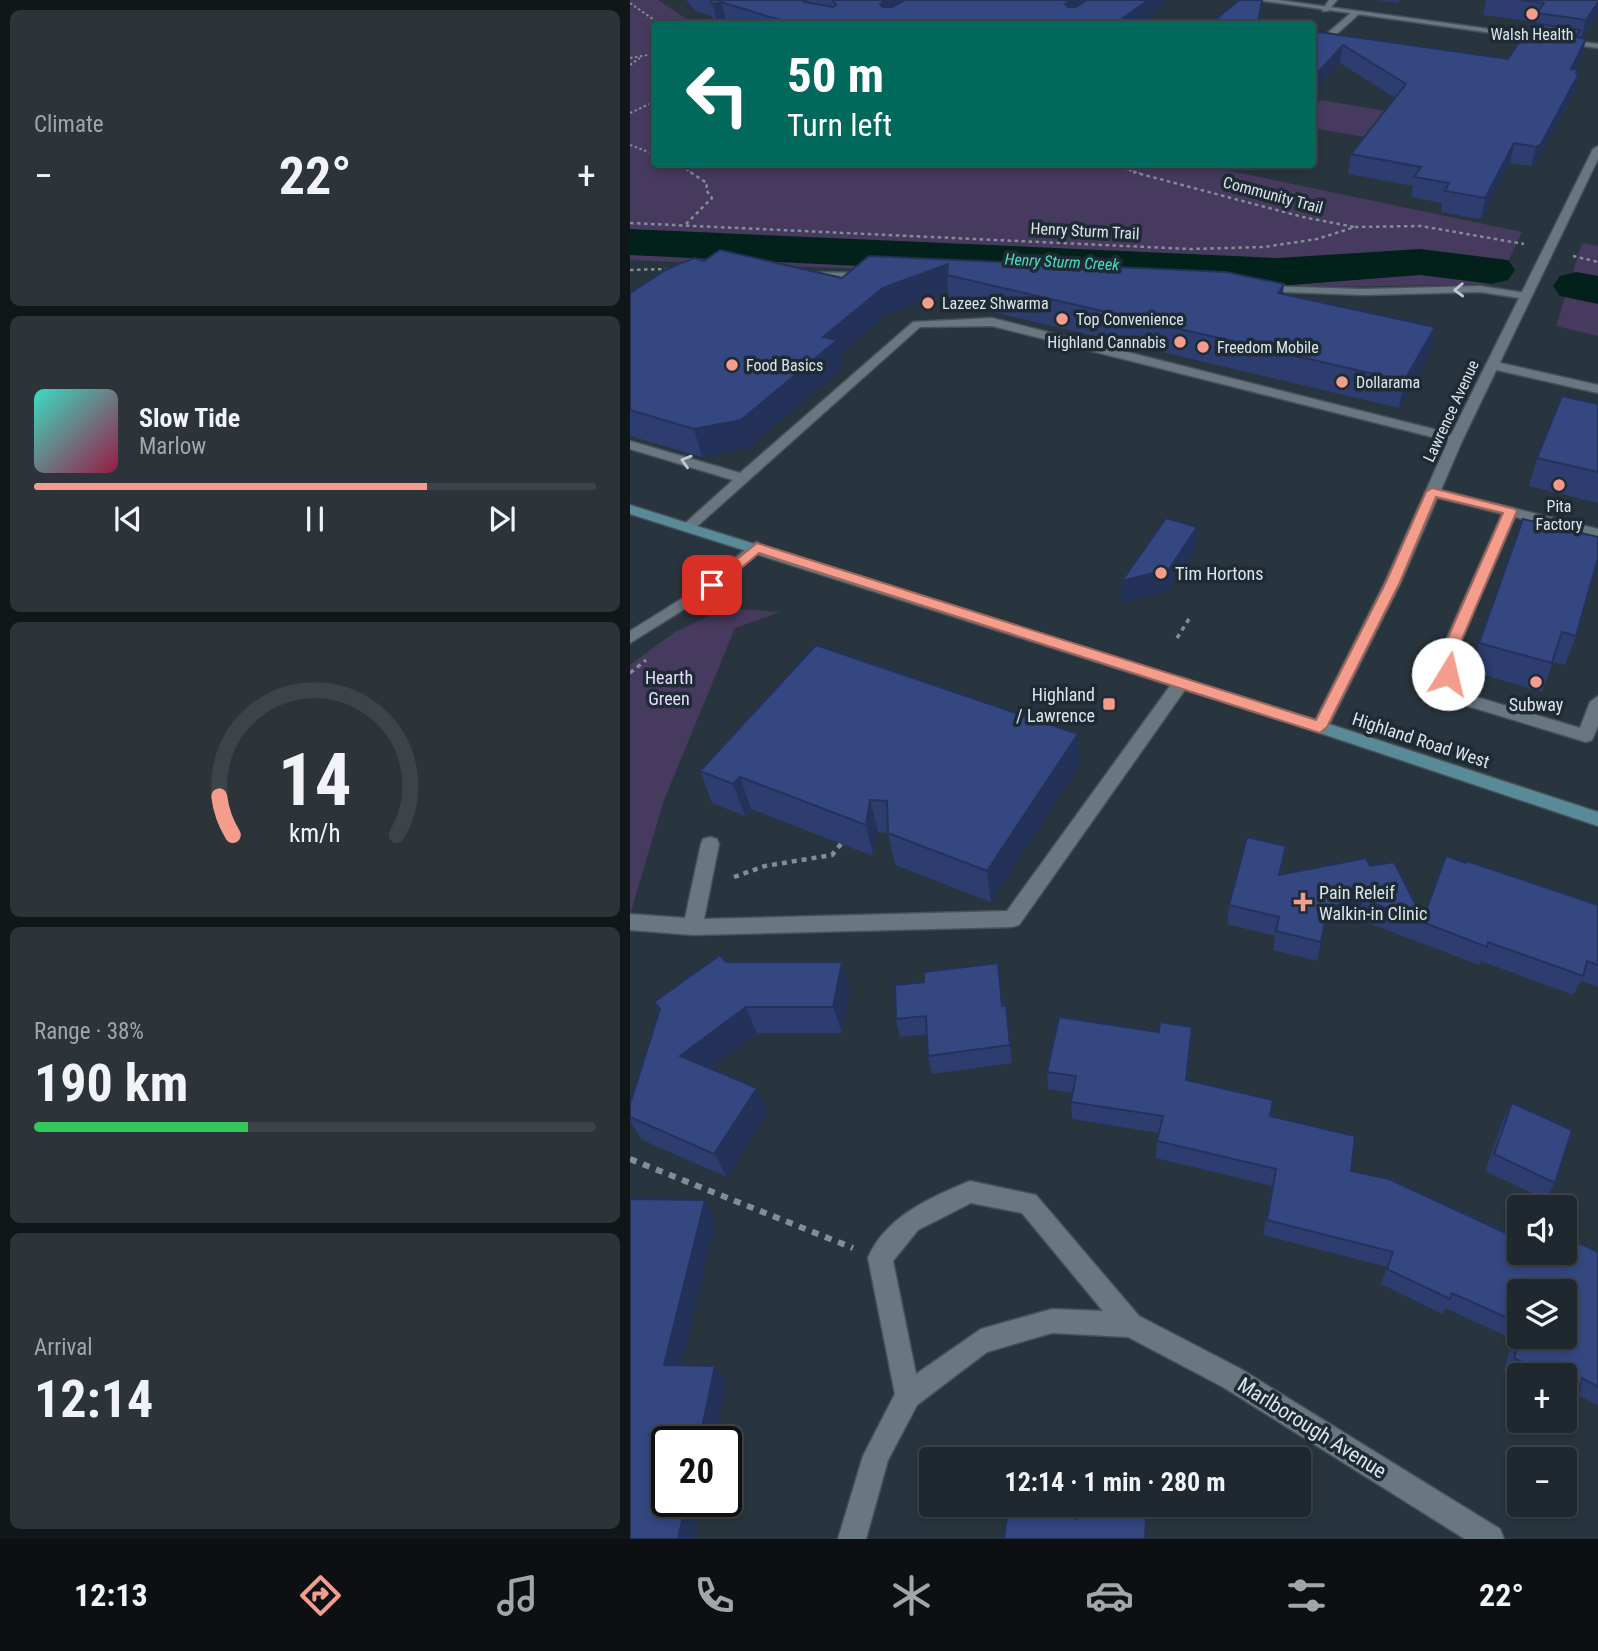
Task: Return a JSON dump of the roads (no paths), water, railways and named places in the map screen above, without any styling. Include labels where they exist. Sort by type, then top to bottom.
[{"type":"main road","name":"Highland Road West","points":[[630,509],[1320,727],[1598,819]]},
{"type":"street","points":[[1261,0],[1598,46]]},
{"type":"street","points":[[1325,9],[1333,0]]},
{"type":"street","points":[[1325,40],[1356,13]]},
{"type":"street","name":"Lawrence Avenue","points":[[1320,727],[1393,582],[1456,439],[1598,149]]},
{"type":"street","points":[[789,273],[885,276]]},
{"type":"street","points":[[1254,289],[1364,292],[1480,289],[1526,296]]},
{"type":"street","points":[[688,527],[917,324],[992,323],[1456,439]]},
{"type":"street","points":[[1492,365],[1598,389]]},
{"type":"street","points":[[630,445],[741,478]]},
{"type":"street","points":[[1432,492],[1598,533]]},
{"type":"street","points":[[1510,511],[1445,660],[1451,688],[1467,700],[1586,736],[1598,702]]},
{"type":"street","points":[[630,638],[708,589],[757,547]]},
{"type":"street","points":[[630,922],[693,927],[1012,919],[1181,683]]},
{"type":"street","points":[[693,927],[710,844]]},
{"type":"street","name":"Marlborough Avenue","points":[[1130,1325],[1052,1321],[981,1341],[908,1396],[880,1258],[910,1222],[970,1192],[1028,1203],[1130,1325],[1231,1378],[1490,1539]]},
{"type":"street","points":[[852,1539],[876,1457],[908,1396]]},
{"type":"waterway","name":"Henry Sturm Creek","points":[[630,242],[1278,272],[1420,262],[1492,270]]},
{"type":"waterway","name":"Henry Sturm Creek","points":[[1576,286],[1598,290]]},
{"type":"place","name":"Walsh Health","points":[[1532,14]]},
{"type":"place","name":"Lazeez Shwarma","points":[[928,303]]},
{"type":"place","name":"Top Convenience","points":[[1062,319]]},
{"type":"place","name":"Highland Cannabis","points":[[1180,342]]},
{"type":"place","name":"Freedom Mobile","points":[[1203,347]]},
{"type":"place","name":"Food Basics","points":[[732,365]]},
{"type":"place","name":"Dollarama","points":[[1342,382]]},
{"type":"place","name":"Pita Factory","points":[[1559,485]]},
{"type":"place","name":"Tim Hortons","points":[[1161,573]]},
{"type":"place","name":"Subway","points":[[1536,682]]},
{"type":"place","name":"Highland / Lawrence","points":[[1109,704]]},
{"type":"place","name":"Pain Releif Walkin-in Clinic","points":[[1303,902]]},
{"type":"park label","name":"Hearth Green","points":[[669,687]]}]
